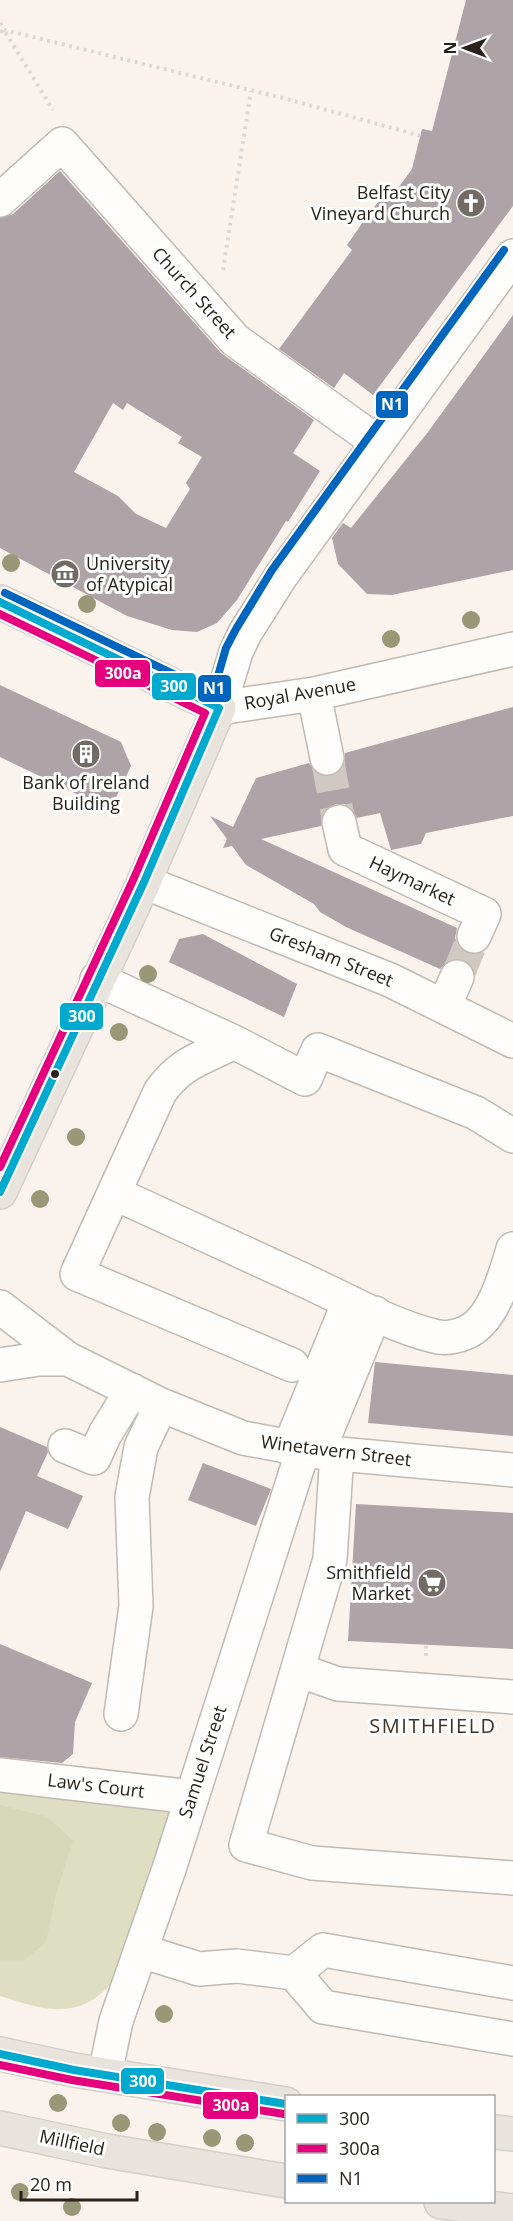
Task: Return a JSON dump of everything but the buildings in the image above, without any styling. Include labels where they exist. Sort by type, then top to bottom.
[{"type":"main road","name":"Royal Avenue","points":[[0,602],[219,708]]},
{"type":"main road","points":[[0,1192],[144,882],[219,708]]},
{"type":"main road","points":[[0,2054],[285,2104]]},
{"type":"main road","name":"Millfield","points":[[0,2128],[107,2151],[285,2181]]},
{"type":"main road","points":[[495,2132],[513,2134]]},
{"type":"main road","points":[[449,2203],[513,2211]]},
{"type":"street","points":[[0,200],[62,144]]},
{"type":"street","name":"Church Street","points":[[62,144],[235,340],[377,442]]},
{"type":"street","points":[[219,708],[236,652],[245,633],[281,576],[513,256]]},
{"type":"street","name":"Royal Avenue","points":[[219,708],[314,694],[513,649]]},
{"type":"street","points":[[314,694],[327,758]]},
{"type":"street","name":"Haymarket","points":[[339,822],[345,849],[484,914],[474,936]]},
{"type":"street","name":"Gresham Street","points":[[144,882],[390,980],[513,1041]]},
{"type":"street","points":[[444,1006],[457,977]]},
{"type":"street","points":[[97,979],[234,1042],[305,1079],[318,1050],[476,1113],[513,1136]]},
{"type":"street","points":[[234,1042],[190,1062],[173,1074],[160,1092],[77,1274],[292,1365]]},
{"type":"street","points":[[114,1192],[362,1307],[435,1337],[450,1337],[469,1331],[484,1320],[507,1270],[513,1249]]},
{"type":"street","points":[[362,1307],[312,1451],[330,1559],[246,1845],[312,1863],[513,1878]]},
{"type":"street","name":"Winetavern Street","points":[[0,1308],[68,1359],[161,1405],[243,1438],[312,1451],[513,1470]]},
{"type":"street","name":"Winetavern Street","points":[[0,1365],[39,1359],[68,1359]]},
{"type":"street","points":[[65,1446],[94,1458],[105,1434],[132,1390]]},
{"type":"street","points":[[121,1714],[136,1606],[132,1497],[141,1446],[161,1405]]},
{"type":"street","name":"Samuel Street","points":[[105,2074],[116,2021],[312,1451]]},
{"type":"street","points":[[298,1670],[338,1684],[513,1697]]},
{"type":"street","name":"Law's Court","points":[[0,1774],[192,1797]]},
{"type":"street","points":[[294,1973],[323,1950],[513,1983]]},
{"type":"street","points":[[141,1951],[199,1969],[237,1966],[294,1973],[323,2007],[513,2039]]},
{"type":"path","points":[[0,23],[2,31],[63,128],[62,144]]},
{"type":"path","points":[[2,31],[251,91],[421,136]]},
{"type":"path","points":[[216,318],[251,91]]},
{"type":"green space","points":[[0,1782],[178,1805],[116,1978],[103,1992],[76,2007],[62,2009],[33,2006],[0,1996]]},
{"type":"green space","points":[[0,1805],[48,1817],[73,1841],[56,1894],[46,1942],[23,1961],[0,1961]]},
{"type":"tunnel","points":[[327,758],[339,822]]},
{"type":"tunnel","points":[[457,977],[474,936]]},
{"type":"transit line","name":"N1","points":[[5,593],[213,693],[226,648],[272,570],[504,250]]},
{"type":"transit line","name":"300","points":[[0,602],[219,708],[144,882],[0,1192]]},
{"type":"transit line","name":"300a","points":[[0,614],[205,713],[134,878],[0,1167]]},
{"type":"transit line","name":"300","points":[[0,2054],[74,2070],[285,2104]]},
{"type":"transit line","name":"300a","points":[[0,2065],[72,2080],[284,2114]]},
{"type":"place","name":"Belfast City Vineyard Church","points":[[471,203]]},
{"type":"place","name":"University of Atypical","points":[[65,574]]},
{"type":"place","name":"Bank of Ireland Building","points":[[86,754]]},
{"type":"place","name":"Smithfield Market","points":[[432,1583]]},
{"type":"district","name":"SMITHFIELD","points":[[433,1726]]}]
